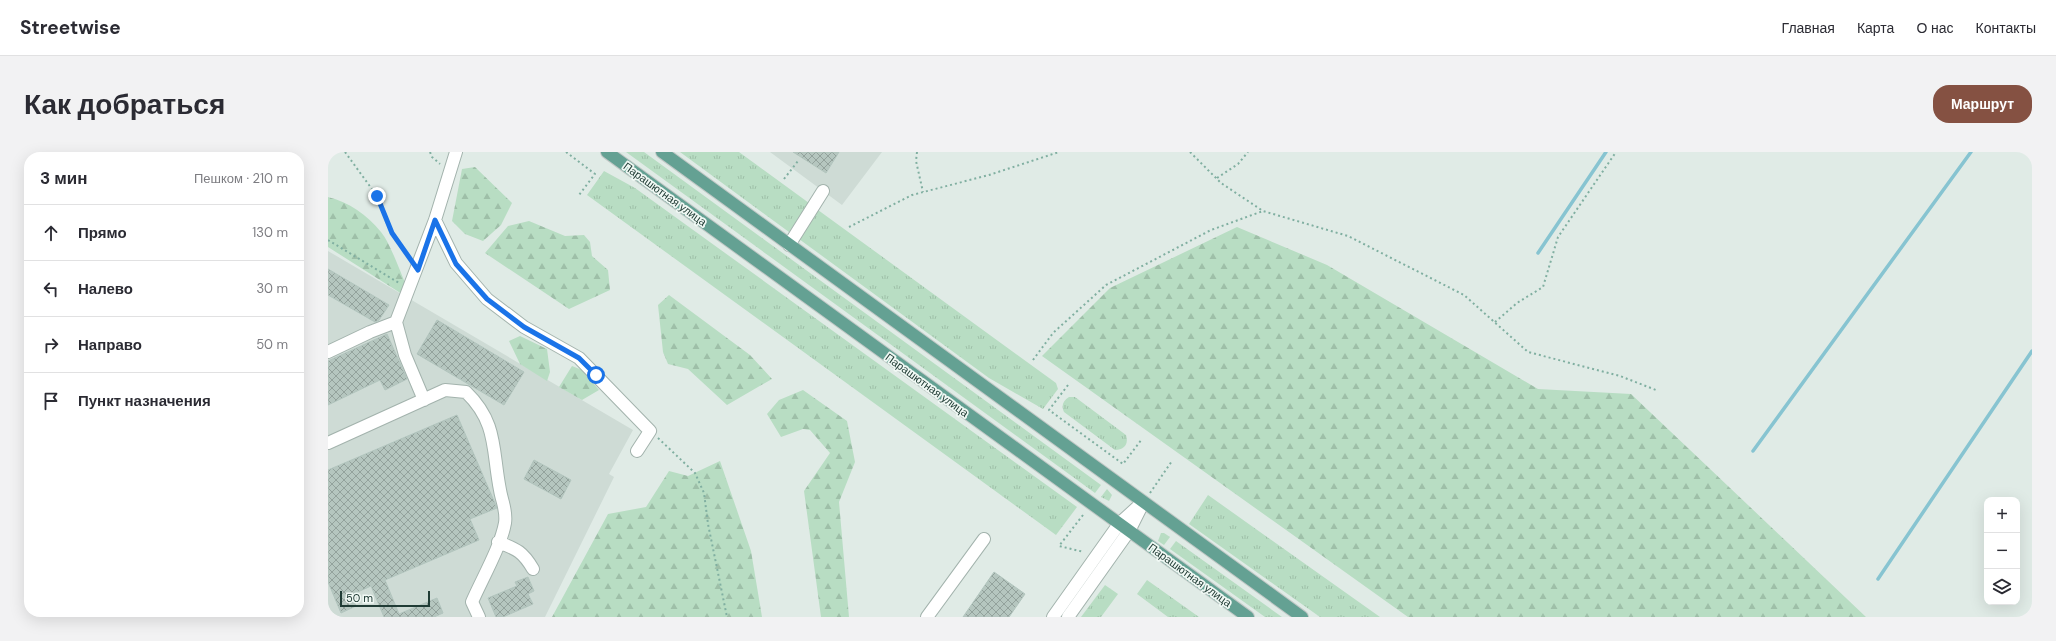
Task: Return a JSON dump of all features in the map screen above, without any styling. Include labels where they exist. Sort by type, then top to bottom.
[{"type":"main road","name":"Парашютная улица","points":[[607,152],[1248,617]]},
{"type":"main road","points":[[662,152],[1302,617]]},
{"type":"street","points":[[424,400],[405,355],[396,322],[418,270],[456,152]]},
{"type":"street","points":[[789,245],[823,191]]},
{"type":"street","points":[[435,220],[456,264],[487,299],[524,327],[579,358],[650,431],[638,451]]},
{"type":"street","points":[[328,352],[370,332],[396,322]]},
{"type":"street","points":[[328,443],[445,390],[466,392],[479,404],[493,438],[500,492],[506,515],[498,542],[472,602],[479,617]]},
{"type":"street","points":[[1054,617],[1143,502]]},
{"type":"street","points":[[1068,617],[1124,527]]},
{"type":"street","points":[[927,617],[984,539]]},
{"type":"street","points":[[498,542],[516,548],[526,556],[533,570]]},
{"type":"path","points":[[345,152],[377,196],[392,233],[418,270]]},
{"type":"path","points":[[430,152],[432,157],[449,171]]},
{"type":"path","points":[[566,152],[595,174],[579,195]]},
{"type":"path","points":[[917,152],[916,161],[924,192]]},
{"type":"path","points":[[849,227],[912,195],[989,175],[1059,152]]},
{"type":"path","points":[[1190,152],[1217,179],[1264,211],[1348,236],[1464,295],[1528,352],[1620,376],[1656,390]]},
{"type":"path","points":[[1217,179],[1238,164],[1248,152]]},
{"type":"path","points":[[1495,322],[1517,303],[1543,286],[1558,237],[1616,152]]},
{"type":"path","points":[[784,179],[798,161]]},
{"type":"path","points":[[1033,360],[1053,333],[1106,285],[1211,230],[1264,211]]},
{"type":"path","points":[[328,240],[409,289]]},
{"type":"path","points":[[1068,385],[1049,410],[1122,464],[1142,439]]},
{"type":"path","points":[[650,431],[695,473],[704,493],[708,524],[727,617]]},
{"type":"path","points":[[1143,502],[1172,461]]},
{"type":"path","points":[[1083,515],[1059,546],[1089,553]]},
{"type":"shaded area","points":[[770,152],[882,152],[842,205]]},
{"type":"shaded area","points":[[328,251],[633,430],[609,474],[614,477],[545,617],[328,617]]},
{"type":"green space","points":[[626,152],[644,152],[1101,485],[1095,493]]},
{"type":"green space","points":[[680,152],[739,152],[809,203],[789,232]]},
{"type":"green space","points":[[475,167],[512,203],[501,225],[483,241],[465,234],[452,221],[462,169]]},
{"type":"green space","points":[[604,171],[635,188],[1077,507],[1056,535],[587,195]]},
{"type":"green space","points":[[328,197],[343,202],[357,210],[370,220],[381,232],[391,250],[406,285],[402,294],[328,247]]},
{"type":"green space","points":[[818,210],[1056,383],[1058,389],[1043,409],[989,378],[799,239]]},
{"type":"green space","points":[[529,221],[565,236],[584,235],[590,242],[592,256],[608,270],[610,290],[569,309],[485,253],[508,226]]},
{"type":"green space","points":[[1237,227],[1327,265],[1538,389],[1631,394],[1866,617],[1408,617],[1042,356],[1110,288]]},
{"type":"green space","points":[[669,295],[750,355],[772,379],[727,405],[688,369],[668,364],[663,352],[658,305]]},
{"type":"green space","points":[[520,336],[547,349],[550,372],[547,381],[520,364],[509,341]]},
{"type":"green space","points":[[572,366],[582,370],[599,390],[582,400],[559,387]]},
{"type":"green space","points":[[803,390],[847,421],[855,462],[839,502],[849,617],[821,617],[804,491],[830,453],[810,430],[803,429],[781,437],[767,414],[779,400]]},
{"type":"green space","points":[[1069,397],[1075,397],[1126,435],[1127,441],[1125,446],[1121,449],[1115,450],[1064,412],[1063,403]]},
{"type":"green space","points":[[720,461],[751,551],[762,617],[552,617],[608,514],[646,507],[669,471],[688,476]]},
{"type":"green space","points":[[1107,489],[1112,495],[1109,501],[1101,497]]},
{"type":"green space","points":[[1208,495],[1380,617],[1320,617],[1189,524]]},
{"type":"green space","points":[[1161,533],[1164,533],[1170,537],[1164,545],[1158,541]]},
{"type":"green space","points":[[1176,541],[1282,617],[1265,617],[1170,549]]},
{"type":"green space","points":[[1147,580],[1199,617],[1168,617],[1137,594]]},
{"type":"green space","points":[[1105,585],[1118,594],[1101,617],[1081,617]]},
{"type":"building","points":[[793,152],[839,152],[826,173]]},
{"type":"building","points":[[328,269],[389,305],[379,320],[375,322],[328,295]]},
{"type":"building","points":[[437,320],[524,372],[504,405],[417,354]]},
{"type":"building","points":[[387,334],[407,379],[385,390],[380,380],[328,405],[328,361]]},
{"type":"building","points":[[457,415],[497,508],[470,519],[479,540],[385,580],[399,614],[437,598],[443,613],[434,617],[384,617],[371,586],[351,595],[356,606],[341,613],[328,582],[328,470]]},
{"type":"building","points":[[534,460],[571,480],[561,499],[524,479]]},
{"type":"building","points":[[994,572],[1025,594],[1009,617],[963,617]]},
{"type":"building","points":[[528,577],[534,591],[528,594],[533,604],[503,617],[496,617],[488,598],[517,586],[515,582]]},
{"type":"waterway","points":[[1538,253],[1606,152]]},
{"type":"waterway","points":[[1753,451],[1971,152]]},
{"type":"waterway","points":[[1878,579],[2032,351]]},
{"type":"route","points":[[377,196],[392,233],[418,270],[435,220],[456,264],[487,299],[524,327],[579,358],[596,375]]}]
